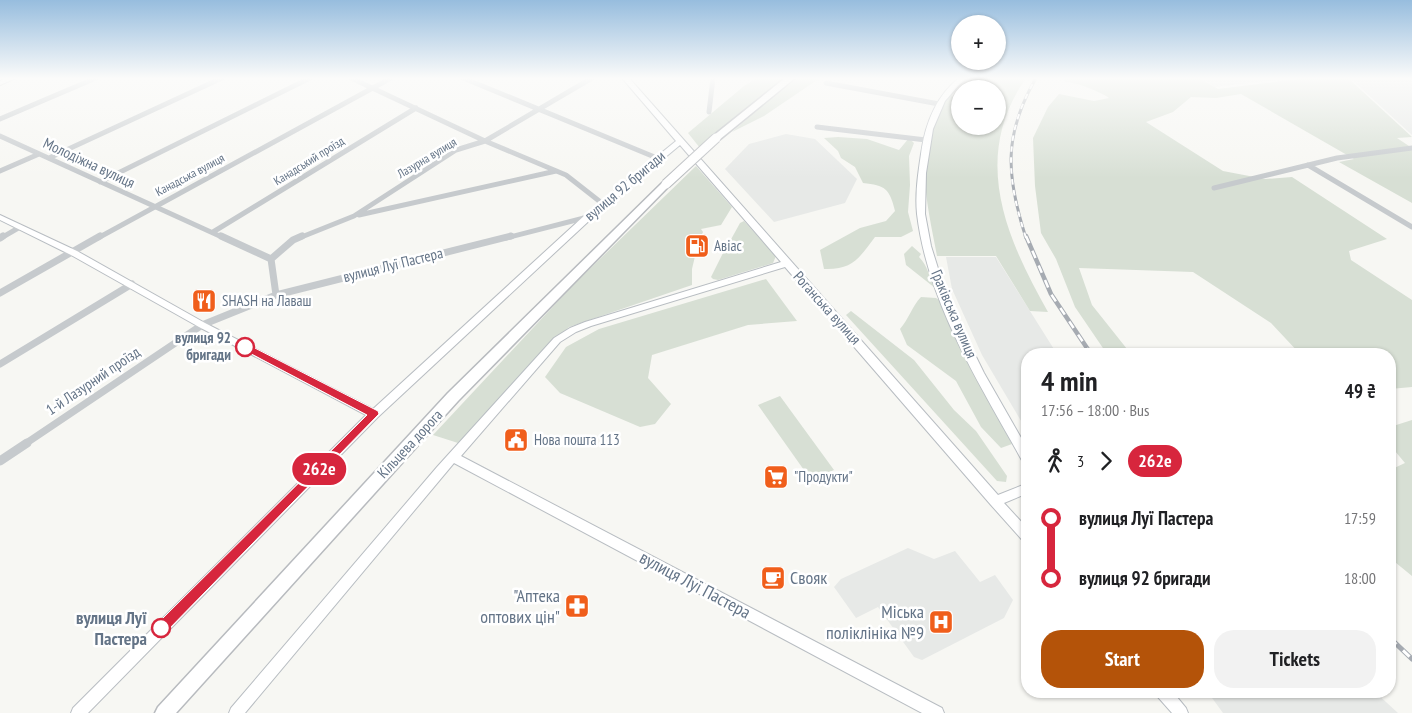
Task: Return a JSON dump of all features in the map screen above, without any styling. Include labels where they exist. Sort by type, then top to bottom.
[{"type":"highway","name":"Кільцева дорога","points":[[164,713],[453,397],[666,184],[716,138],[749,111]]},
{"type":"street","points":[[0,119],[18,111]]},
{"type":"street","points":[[49,158],[150,111]]},
{"type":"street","points":[[100,182],[243,111]]},
{"type":"street","name":"Канадська вулиця","points":[[0,293],[74,253],[152,207],[329,111]]},
{"type":"street","name":"Канадський проїзд","points":[[213,232],[411,111]]},
{"type":"street","points":[[423,111],[485,141],[557,171],[575,181],[603,204]]},
{"type":"street","name":"Лазурна вулиця","points":[[354,216],[456,150],[485,141],[538,111]]},
{"type":"street","points":[[543,111],[657,158]]},
{"type":"street","name":"Роганська вулиця","points":[[654,111],[1021,530]]},
{"type":"street","name":"Граківська вулиця","points":[[936,111],[926,140],[922,164],[922,214],[940,287],[979,372],[1021,448]]},
{"type":"street","points":[[816,127],[926,140]]},
{"type":"street","name":"Молодіжна вулиця","points":[[0,136],[152,207],[213,232],[271,259]]},
{"type":"street","name":"вулиця 92 бригади","points":[[78,713],[374,414],[588,217],[657,158],[680,141]]},
{"type":"street","points":[[1214,188],[1308,165],[1387,149],[1412,148]]},
{"type":"street","points":[[0,171],[38,154]]},
{"type":"street","points":[[1308,165],[1412,228]]},
{"type":"street","name":"Лазурна вулиця","points":[[271,259],[293,240],[354,216],[557,171]]},
{"type":"street","points":[[0,217],[74,253],[202,325],[374,414]]},
{"type":"street","name":"вулиця Луї Пастера","points":[[202,325],[276,295],[588,217]]},
{"type":"street","points":[[0,238],[20,228]]},
{"type":"street","points":[[271,259],[274,269],[276,295]]},
{"type":"street","points":[[236,713],[453,456],[543,354],[573,330],[787,263]]},
{"type":"street","points":[[0,364],[132,284]]},
{"type":"street","name":"1-й Лазурний проїзд","points":[[0,461],[202,325]]},
{"type":"street","name":"вулиця Луї Пастера","points":[[453,456],[937,713]]},
{"type":"street","points":[[995,501],[1021,491]]},
{"type":"street","points":[[1168,698],[1181,713]]},
{"type":"street","points":[[1173,698],[1181,713]]},
{"type":"shaded area","points":[[714,111],[745,111],[700,148],[688,133]]},
{"type":"shaded area","points":[[756,111],[771,111],[764,116],[732,132]]},
{"type":"shaded area","points":[[940,111],[951,111],[951,135],[1001,135],[997,167],[1000,196],[1019,254],[1048,312],[1030,311],[996,256],[937,256],[926,195],[925,164],[930,134]]},
{"type":"shaded area","points":[[1046,111],[1174,111],[1146,122],[1223,171],[1265,179],[1292,177],[1387,239],[1349,251],[1351,260],[1412,300],[1412,387],[1396,388],[1396,348],[1294,348],[1271,323],[1193,272],[1079,268],[1092,305],[1126,348],[1103,348],[1075,307],[1056,259],[1041,233],[1035,186],[1033,138]]},
{"type":"shaded area","points":[[1271,111],[1384,111],[1412,137],[1397,138],[1412,148],[1412,203],[1339,162],[1354,159]]},
{"type":"shaded area","points":[[1386,111],[1412,111],[1412,135]]},
{"type":"shaded area","points":[[786,134],[815,139],[857,179],[845,203],[774,222],[725,169],[749,144]]},
{"type":"shaded area","points":[[824,138],[867,139],[899,150],[909,138],[914,143],[909,156],[910,185],[908,212],[913,231],[901,237],[875,237],[859,257],[849,265],[834,269],[824,269],[820,250],[860,228],[886,221],[895,211],[888,193],[877,185],[863,183],[855,167],[841,158],[838,151]]},
{"type":"shaded area","points":[[696,166],[732,207],[721,225],[701,229],[703,232],[699,241],[690,240],[685,249],[696,252],[692,269],[692,285],[569,327],[458,443],[433,435],[574,284]]},
{"type":"shaded area","points":[[744,221],[776,256],[773,263],[718,280],[713,279],[711,277],[725,249],[724,244],[729,243],[740,223]]},
{"type":"shaded area","points":[[912,246],[921,254],[919,257],[935,288],[906,265],[904,254]]},
{"type":"shaded area","points":[[946,257],[996,257],[1053,348],[1021,348],[1021,421],[982,355],[952,289]]},
{"type":"shaded area","points":[[766,279],[797,321],[748,325],[652,355],[648,378],[671,404],[655,424],[640,427],[560,393],[545,377],[566,347],[599,329]]},
{"type":"shaded area","points":[[921,297],[936,298],[941,301],[973,372],[1012,444],[1001,448],[981,427],[956,381],[907,345],[900,329]]},
{"type":"shaded area","points":[[851,311],[914,360],[954,410],[976,431],[1007,476],[1006,482],[997,481],[846,315]]},
{"type":"shaded area","points":[[780,396],[834,470],[811,480],[758,405]]},
{"type":"shaded area","points":[[1412,420],[1412,576],[1396,563],[1396,467],[1405,463],[1396,452],[1396,425]]},
{"type":"shaded area","points":[[908,548],[934,559],[955,551],[980,582],[995,575],[1013,600],[1004,618],[922,660],[914,657],[878,607],[856,618],[834,587],[841,579]]},
{"type":"shaded area","points":[[1212,698],[1382,698],[1398,713],[1223,713]]},
{"type":"railway","points":[[1020,111],[1013,137],[1011,156],[1014,195],[1026,238]]},
{"type":"railway","points":[[1026,236],[1051,294],[1087,348]]},
{"type":"railway","points":[[1396,644],[1412,659]]},
{"type":"bus line","name":"262е","points":[[161,628],[374,414],[245,347]]},
{"type":"place","name":"Авіас","points":[[697,246]]},
{"type":"place","name":"SHASH на Лаваш","points":[[204,301]]},
{"type":"place","name":"вулиця 92 бригади","points":[[245,347]]},
{"type":"place","name":"Нова пошта 113","points":[[516,440]]},
{"type":"place","name":"\"Продукти\"","points":[[776,477]]},
{"type":"place","name":"Свояк","points":[[773,578]]},
{"type":"place","name":"\"Аптека оптових цін\"","points":[[577,606]]},
{"type":"place","name":"Міська поліклініка №9","points":[[941,622]]},
{"type":"place","name":"вулиця Луї Пастера","points":[[161,628]]}]
